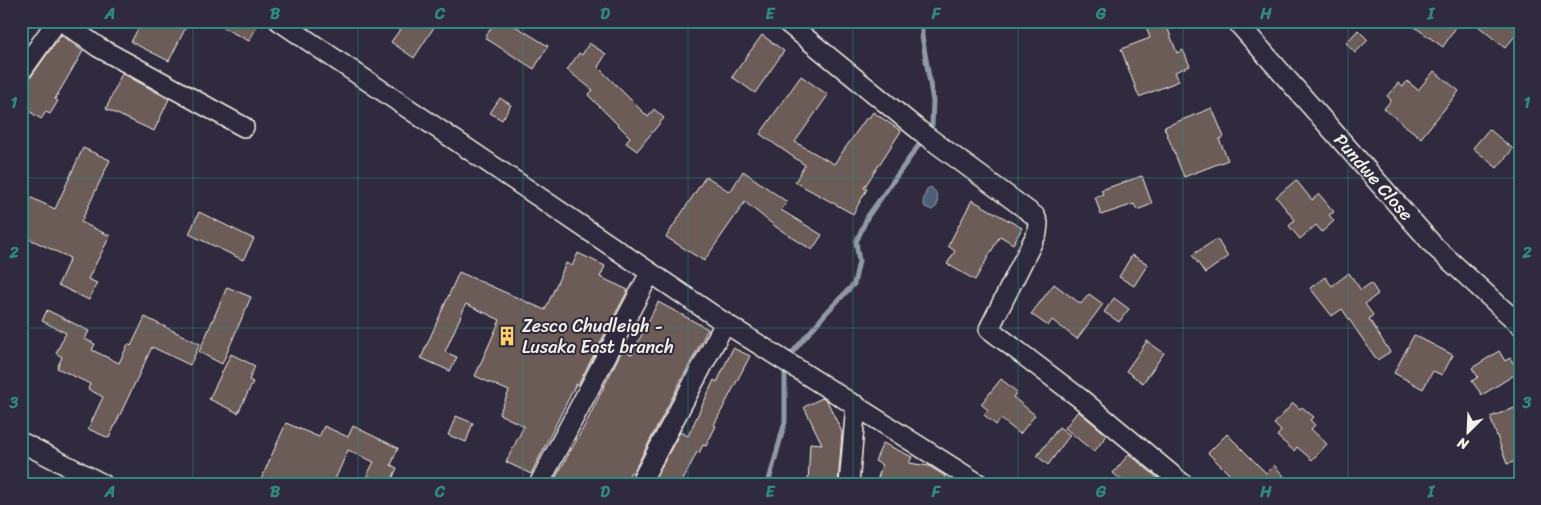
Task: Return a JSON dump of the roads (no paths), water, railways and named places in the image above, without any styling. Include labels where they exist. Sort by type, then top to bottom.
[{"type":"street","points":[[21,72],[57,21]]},
{"type":"street","points":[[61,21],[98,47],[244,127]]},
{"type":"street","points":[[279,21],[724,323],[856,405],[973,482]]},
{"type":"street","points":[[785,21],[925,135],[1035,216],[1038,223],[1037,234],[989,329],[1081,399],[1183,484]]},
{"type":"street","name":"Pundwe Close","points":[[1236,21],[1435,247],[1520,325]]},
{"type":"street","points":[[539,484],[650,273]]},
{"type":"street","points":[[640,484],[724,323]]},
{"type":"street","points":[[849,484],[856,405]]},
{"type":"street","points":[[21,442],[103,484]]},
{"type":"water","points":[[931,187],[935,191],[937,198],[937,206],[932,210],[925,207],[923,201],[927,189]]},
{"type":"waterway","points":[[922,21],[922,36],[933,101],[932,125]]},
{"type":"waterway","points":[[791,354],[854,284],[859,261],[856,242],[868,216],[921,142]]},
{"type":"waterway","points":[[768,484],[785,422],[785,367]]},
{"type":"place","name":"Zesco Chudleigh - Lusaka East branch","points":[[507,336]]}]
